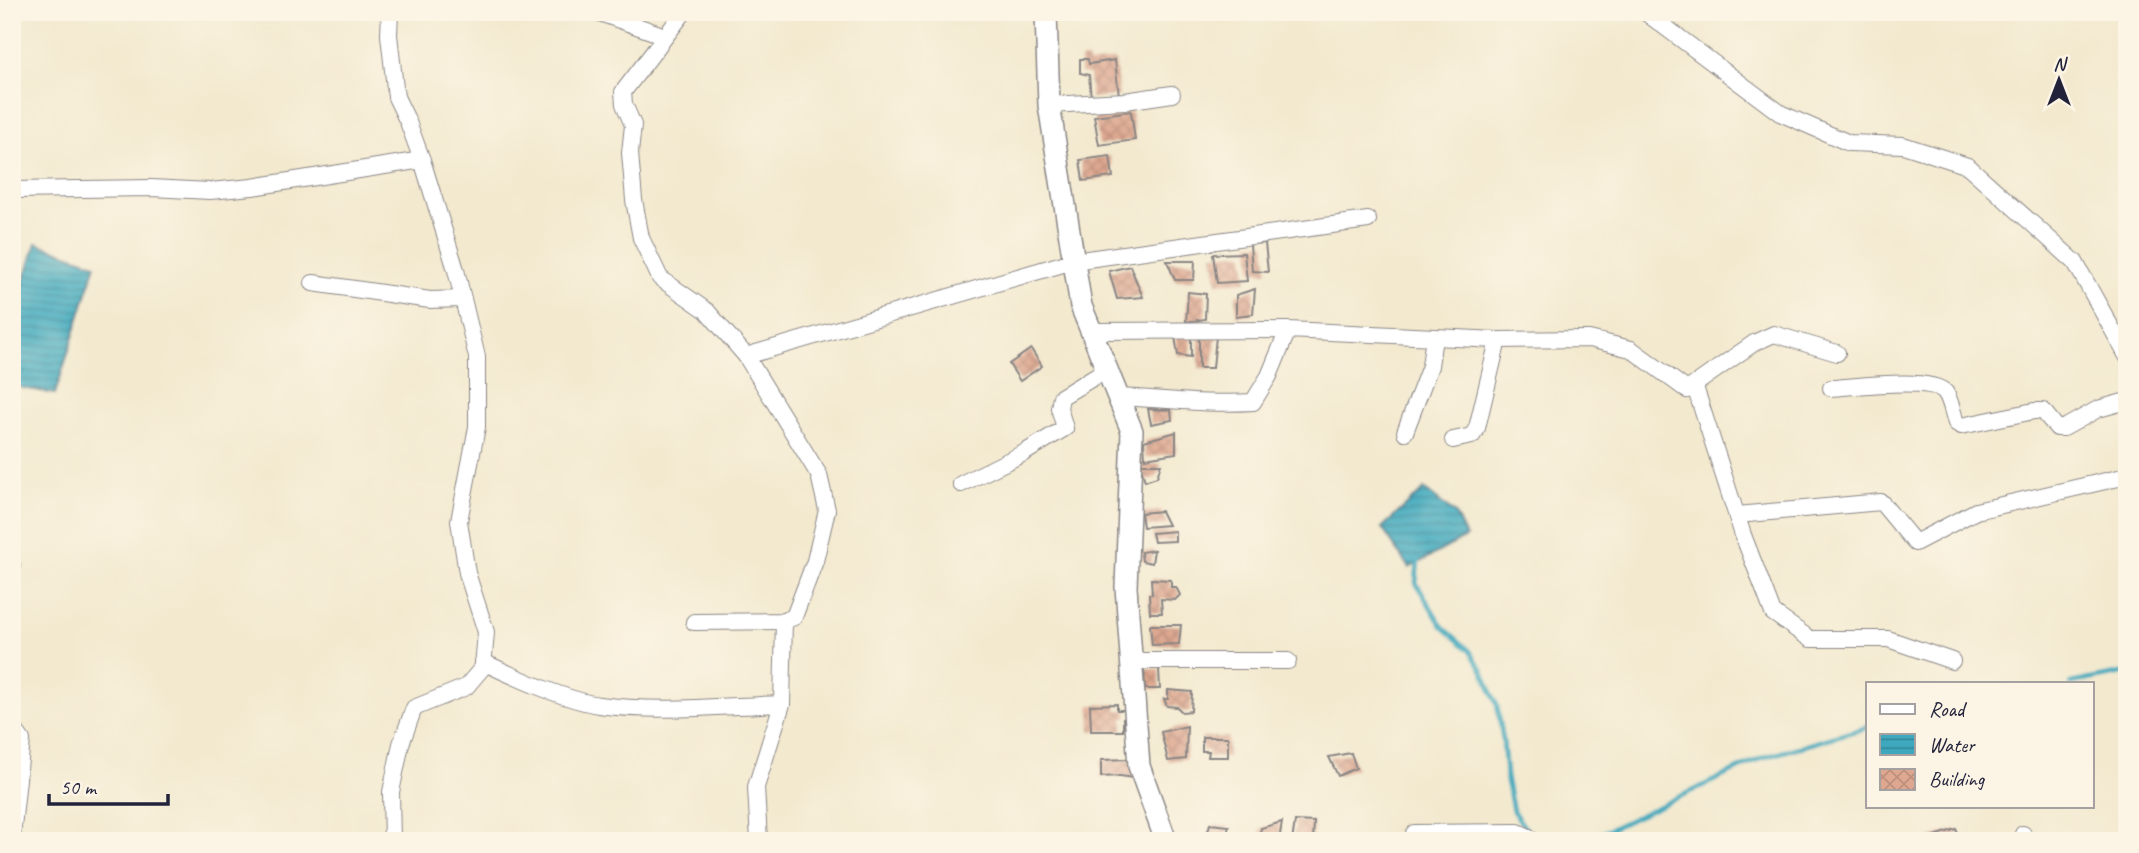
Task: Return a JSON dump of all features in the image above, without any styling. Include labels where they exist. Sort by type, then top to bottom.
[{"type":"street","points":[[390,12],[389,36],[396,97],[422,160],[463,299],[477,357],[477,427],[459,521],[467,573],[485,632],[483,667],[466,687],[414,708],[401,744],[391,792],[392,841]]},
{"type":"street","points":[[597,12],[666,36]]},
{"type":"street","points":[[684,12],[623,92],[624,104],[633,125],[630,153],[641,238],[660,278],[706,311],[747,356],[819,475],[827,510],[815,561],[794,617],[784,621],[694,622]]},
{"type":"street","points":[[1046,12],[1049,105],[1081,306],[1132,430],[1126,587],[1139,766],[1167,841]]},
{"type":"street","points":[[1645,12],[1780,113],[1849,143],[1903,145],[1968,166],[2075,262],[2127,356]]},
{"type":"street","points":[[1049,105],[1125,101],[1172,94]]},
{"type":"street","points":[[12,190],[150,188],[209,191],[252,187],[422,160]]},
{"type":"street","points":[[747,356],[1073,261],[1368,220]]},
{"type":"street","points":[[313,283],[430,300],[463,299]]},
{"type":"street","points":[[1092,331],[1289,330],[1498,340],[1590,339],[1631,349],[1687,390],[1695,387],[1754,342],[1774,334],[1837,353]]},
{"type":"street","points":[[1119,397],[1173,399],[1217,405],[1253,402],[1269,376],[1289,330]]},
{"type":"street","points":[[1405,432],[1430,366],[1434,337]]},
{"type":"street","points":[[1453,440],[1472,436],[1477,428],[1498,340]]},
{"type":"street","points":[[961,484],[1013,459],[1065,428],[1059,408],[1061,397],[1107,369]]},
{"type":"street","points":[[1831,388],[1906,383],[1940,388],[1947,394],[1956,423],[1961,426],[2043,411],[2057,428],[2064,428],[2098,409],[2127,401]]},
{"type":"street","points":[[1695,387],[1773,613],[1810,639],[1888,639],[1952,661]]},
{"type":"street","points":[[1737,515],[1881,502],[1915,542],[1976,511],[2127,476]]},
{"type":"street","points":[[759,841],[757,787],[782,704],[784,621]]},
{"type":"street","points":[[1131,661],[1288,661]]},
{"type":"street","points":[[483,662],[552,691],[597,705],[646,708],[782,704]]},
{"type":"street","points":[[12,726],[22,740],[12,836]]},
{"type":"street","points":[[1414,833],[1518,832],[1529,837],[1530,841]]},
{"type":"water","points":[[36,243],[96,264],[55,394],[12,386],[12,319]]},
{"type":"water","points":[[1424,489],[1455,514],[1466,537],[1409,568],[1382,528]]},
{"type":"building","points":[[1080,59],[1088,59],[1089,64],[1115,60],[1119,96],[1091,98],[1089,75],[1080,73]]},
{"type":"building","points":[[1131,111],[1135,140],[1099,145],[1094,116]]},
{"type":"building","points":[[1110,156],[1113,177],[1083,181],[1080,160]]},
{"type":"building","points":[[1265,243],[1268,272],[1252,271],[1250,244]]},
{"type":"building","points":[[1244,253],[1247,281],[1217,283],[1213,254]]},
{"type":"building","points":[[1167,261],[1195,261],[1194,280],[1175,280]]},
{"type":"building","points":[[1130,266],[1143,297],[1117,299],[1109,271]]},
{"type":"building","points":[[1255,289],[1253,314],[1236,316],[1236,295]]},
{"type":"building","points":[[1188,292],[1206,294],[1205,319],[1186,322]]},
{"type":"building","points":[[1199,334],[1216,336],[1213,368],[1199,368]]},
{"type":"building","points":[[1191,336],[1191,357],[1178,355],[1175,337]]},
{"type":"building","points":[[1031,349],[1042,366],[1020,381],[1009,364]]},
{"type":"building","points":[[1148,409],[1171,410],[1172,420],[1151,424]]},
{"type":"building","points":[[1176,432],[1176,453],[1145,458],[1144,441]]},
{"type":"building","points":[[1140,464],[1161,464],[1157,477],[1145,481]]},
{"type":"building","points":[[1161,511],[1168,525],[1143,527],[1141,513]]},
{"type":"building","points":[[1175,531],[1175,541],[1154,542],[1152,533]]},
{"type":"building","points":[[1154,550],[1152,563],[1142,561],[1141,552]]},
{"type":"building","points":[[1151,579],[1171,580],[1171,587],[1176,587],[1180,595],[1175,600],[1161,599],[1162,613],[1150,613]]},
{"type":"building","points":[[1150,625],[1181,625],[1179,644],[1152,645]]},
{"type":"building","points":[[1144,669],[1159,669],[1160,689],[1145,689]]},
{"type":"building","points":[[1168,690],[1192,692],[1191,711],[1182,712],[1177,707],[1167,706],[1164,699],[1168,699]]},
{"type":"building","points":[[1117,704],[1117,710],[1127,710],[1127,718],[1123,718],[1123,731],[1091,731],[1090,705]]},
{"type":"building","points":[[1187,726],[1186,759],[1168,761],[1161,732]]},
{"type":"building","points":[[1202,737],[1228,737],[1228,757],[1208,757],[1209,751],[1202,751]]},
{"type":"building","points":[[1351,753],[1356,768],[1338,776],[1329,757]]},
{"type":"building","points":[[1132,759],[1133,778],[1101,777],[1101,760]]},
{"type":"building","points":[[1295,821],[1314,822],[1313,841],[1292,841]]},
{"type":"building","points":[[1282,822],[1279,841],[1258,841],[1261,828]]},
{"type":"building","points":[[1210,824],[1229,826],[1225,841],[1206,838]]},
{"type":"building","points":[[1956,829],[1961,841],[1930,841],[1929,838]]},
{"type":"waterway","points":[[1418,559],[1416,583],[1442,626],[1470,651],[1483,671],[1497,705],[1513,811],[1526,829]]},
{"type":"waterway","points":[[2076,682],[2127,672]]},
{"type":"waterway","points":[[1532,834],[1587,840],[1762,758],[1866,728]]}]
